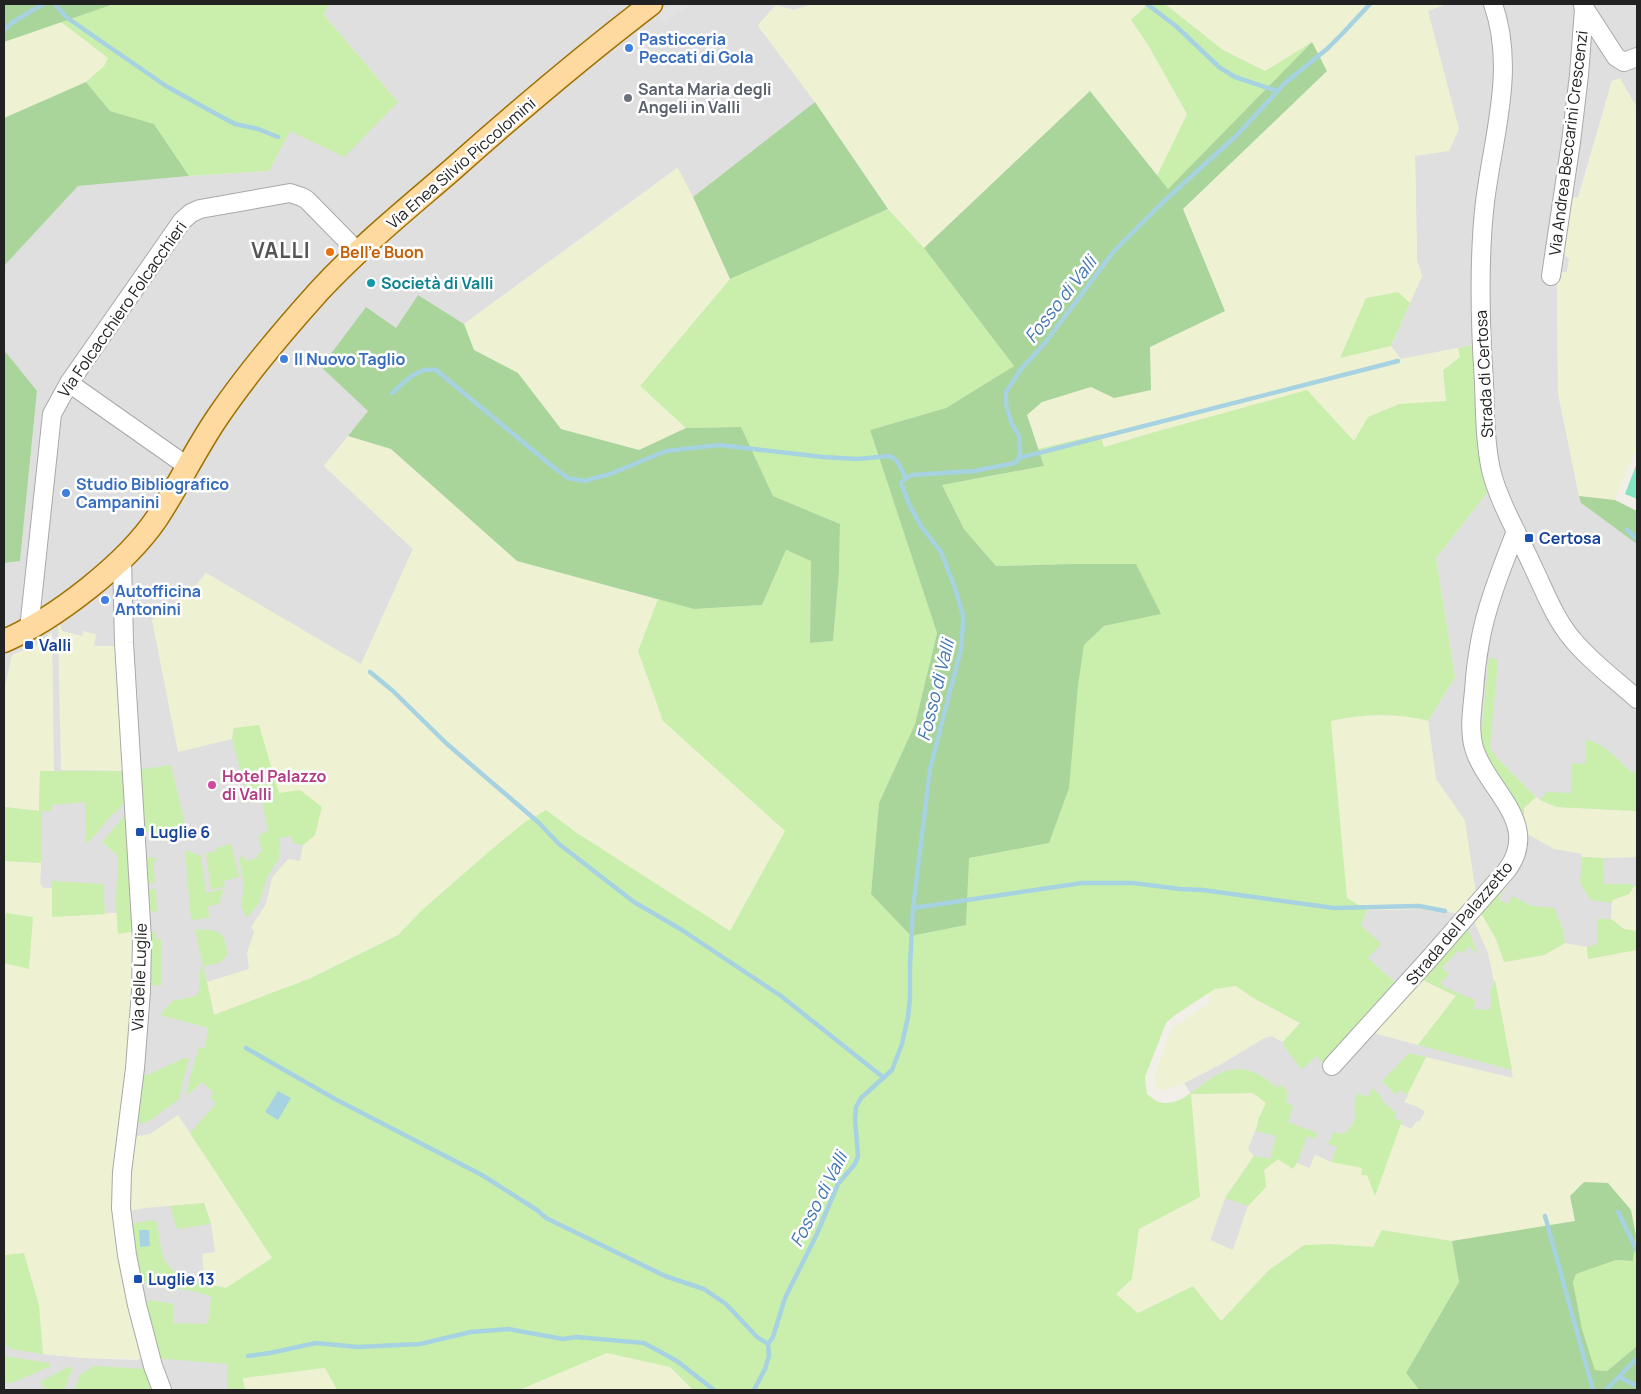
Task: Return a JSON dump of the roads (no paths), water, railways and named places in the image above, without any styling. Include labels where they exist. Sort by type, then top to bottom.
[{"type":"main road","name":"Via Enea Silvio Piccolomini","points":[[4,641],[29,629],[67,604],[122,559],[139,541],[157,518],[218,417],[258,364],[321,289],[358,253],[472,152],[651,4]]},
{"type":"street","name":"Strada di Certosa","points":[[1493,4],[1500,26],[1504,56],[1501,103],[1485,202],[1480,271],[1486,436],[1491,470],[1499,493],[1551,605],[1570,636],[1588,655],[1637,698]]},
{"type":"street","name":"Via Andrea Beccarini Crescenzi","points":[[1583,7],[1616,57],[1624,62],[1637,58]]},
{"type":"street","name":"Via Andrea Beccarini Crescenzi","points":[[1551,276],[1572,142],[1580,75],[1583,7]]},
{"type":"street","name":"Via Folcacchiero Folcacchieri","points":[[29,629],[51,419],[58,400],[184,218],[195,211],[284,193],[296,194],[307,200],[358,253]]},
{"type":"street","points":[[69,383],[187,466]]},
{"type":"street","name":"Strada del Palazzetto","points":[[1332,1066],[1507,870],[1516,853],[1519,841],[1512,816],[1502,795],[1476,754],[1472,726],[1475,678],[1482,630],[1516,531]]},
{"type":"street","name":"Via delle Luglie","points":[[122,559],[124,642],[142,946],[135,1068],[122,1172],[120,1208],[137,1305],[155,1373],[162,1390]]},
{"type":"water","points":[[278,1091],[291,1098],[278,1120],[265,1112]]},
{"type":"water","points":[[139,1230],[149,1230],[150,1246],[140,1247]]},
{"type":"waterway","points":[[4,30],[13,22],[43,4]]},
{"type":"waterway","points":[[55,4],[66,17],[166,86],[235,124],[258,129],[278,137]]},
{"type":"waterway","points":[[1147,4],[1177,27],[1219,67],[1235,77],[1277,91]]},
{"type":"waterway","name":"Fosso di Valli","points":[[754,1390],[765,1369],[769,1356],[768,1344],[773,1337],[785,1298],[816,1236],[838,1184],[855,1164],[858,1156],[856,1107],[861,1098],[892,1070],[902,1044],[908,1017],[913,908],[930,769],[961,649],[963,615],[941,552],[921,526],[910,506],[901,483],[912,475],[974,471],[1015,463],[1019,458],[1019,436],[1011,422],[1006,404],[1006,392],[1021,369],[1045,343],[1114,251],[1162,203],[1237,135],[1285,83],[1327,49],[1370,4]]},
{"type":"waterway","points":[[1019,458],[1398,361]]},
{"type":"waterway","points":[[392,393],[417,373],[436,370],[553,467],[568,478],[584,481],[610,474],[666,451],[719,445],[823,457],[857,459],[890,456],[897,461],[906,478]]},
{"type":"waterway","points":[[1627,530],[1637,539]]},
{"type":"waterway","points":[[370,672],[393,691],[447,744],[538,822],[559,844],[634,902],[682,930],[781,996],[884,1078]]},
{"type":"waterway","points":[[913,908],[1082,883],[1133,883],[1203,890],[1334,908],[1419,906],[1445,911]]},
{"type":"waterway","points":[[246,1048],[335,1099],[482,1175],[537,1210],[546,1218],[665,1276],[704,1289],[726,1304],[757,1337],[768,1344]]},
{"type":"waterway","points":[[1618,1212],[1637,1251]]},
{"type":"waterway","points":[[1545,1216],[1593,1390]]},
{"type":"waterway","points":[[248,1356],[316,1343],[358,1347],[420,1344],[471,1332],[508,1329],[563,1339],[576,1337],[644,1343],[677,1361],[714,1390]]},
{"type":"waterway","points":[[1606,1390],[1637,1358]]},
{"type":"waterway","points":[[1619,1377],[1637,1386]]},
{"type":"place","name":"Pasticceria Peccati di Gola","points":[[629,48]]},
{"type":"place","name":"Santa Maria degli Angeli in Valli","points":[[628,98]]},
{"type":"place","name":"Bell'e Buon","points":[[330,252]]},
{"type":"place","name":"Società di Valli","points":[[371,283]]},
{"type":"place","name":"Il Nuovo Taglio","points":[[284,359]]},
{"type":"place","name":"Studio Bibliografico Campanini","points":[[66,493]]},
{"type":"place","name":"Certosa","points":[[1529,538]]},
{"type":"place","name":"Autofficina Antonini","points":[[105,600]]},
{"type":"place","name":"Valli","points":[[29,645]]},
{"type":"place","name":"Hotel Palazzo di Valli","points":[[212,785]]},
{"type":"place","name":"Luglie 6","points":[[140,832]]},
{"type":"place","name":"Luglie 13","points":[[138,1279]]},
{"type":"district","name":"VALLI","points":[[281,250]]}]
